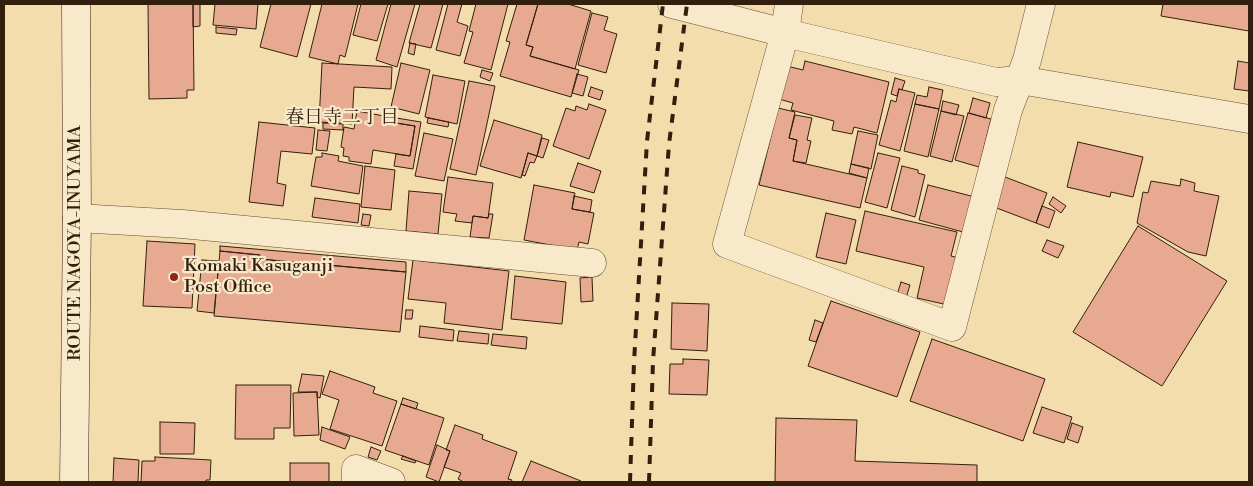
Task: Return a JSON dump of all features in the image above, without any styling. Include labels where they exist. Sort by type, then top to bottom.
[{"type":"street","name":"ROUTE NAGOYA-INUYAMA","points":[[74,482],[76,4]]},
{"type":"street","points":[[672,4],[785,33],[996,82],[1020,80],[1249,119]]},
{"type":"street","points":[[789,4],[785,33],[727,244],[952,328],[1008,110],[1027,60],[1041,4]]},
{"type":"street","points":[[76,218],[182,224],[592,263]]},
{"type":"street","points":[[356,482],[356,469],[391,482]]},
{"type":"building","points":[[148,4],[193,4],[194,90],[187,90],[187,98],[149,99]]},
{"type":"building","points":[[193,4],[200,4],[200,26],[193,27]]},
{"type":"building","points":[[215,4],[258,4],[256,29],[213,25]]},
{"type":"building","points":[[271,4],[311,4],[297,57],[260,47]]},
{"type":"building","points":[[322,4],[358,4],[345,57],[340,55],[338,64],[309,57]]},
{"type":"building","points":[[361,4],[388,4],[377,41],[353,35]]},
{"type":"building","points":[[391,4],[415,4],[397,67],[376,60]]},
{"type":"building","points":[[420,4],[443,4],[431,48],[409,43]]},
{"type":"building","points":[[448,4],[462,4],[457,22],[468,26],[460,56],[436,50]]},
{"type":"building","points":[[476,4],[508,4],[491,70],[464,63],[473,32],[469,31]]},
{"type":"building","points":[[517,4],[538,4],[526,45],[533,47],[530,56],[579,70],[571,97],[500,76],[510,42],[506,41]]},
{"type":"building","points":[[538,4],[568,4],[591,11],[575,69],[530,56],[533,47],[526,45]]},
{"type":"building","points":[[1163,4],[1249,4],[1249,31],[1161,16]]},
{"type":"building","points":[[592,13],[608,17],[604,30],[617,34],[606,73],[578,65]]},
{"type":"building","points":[[216,27],[237,29],[236,35],[216,33]]},
{"type":"building","points":[[410,43],[416,44],[414,55],[408,53]]},
{"type":"building","points":[[805,61],[889,82],[877,133],[854,127],[852,134],[832,130],[834,121],[791,110],[793,103],[779,99],[787,66],[803,70]]},
{"type":"building","points":[[1238,61],[1249,63],[1249,91],[1234,89]]},
{"type":"building","points":[[322,63],[392,67],[391,89],[354,87],[352,124],[319,122]]},
{"type":"building","points":[[401,63],[430,70],[419,114],[391,107]]},
{"type":"building","points":[[482,70],[493,73],[490,81],[480,77]]},
{"type":"building","points":[[577,74],[588,77],[583,96],[572,93]]},
{"type":"building","points":[[433,75],[465,81],[457,124],[425,117]]},
{"type":"building","points":[[895,78],[905,81],[902,90],[899,89],[897,96],[891,94]]},
{"type":"building","points":[[469,81],[495,86],[476,175],[450,169]]},
{"type":"building","points":[[591,87],[603,91],[600,100],[588,96]]},
{"type":"building","points":[[929,87],[943,90],[939,109],[915,104],[917,95],[927,97]]},
{"type":"building","points":[[899,89],[915,93],[900,151],[879,145],[891,100],[896,102]]},
{"type":"building","points":[[973,98],[990,103],[986,118],[969,113]]},
{"type":"building","points":[[943,101],[959,105],[956,115],[941,111]]},
{"type":"building","points":[[589,104],[606,110],[589,159],[553,146],[566,108],[575,111],[576,106],[587,110]]},
{"type":"building","points":[[915,104],[939,109],[928,157],[904,151]]},
{"type":"building","points":[[778,108],[795,112],[789,138],[797,140],[793,161],[867,178],[860,208],[759,185]]},
{"type":"building","points":[[357,111],[384,116],[383,121],[415,126],[410,156],[373,150],[371,164],[349,161],[349,157],[343,156],[344,148],[341,147],[344,127],[354,129]]},
{"type":"building","points":[[941,111],[964,116],[952,162],[930,156]]},
{"type":"building","points":[[968,113],[991,119],[979,167],[955,160]]},
{"type":"building","points":[[795,115],[812,118],[807,140],[811,141],[806,163],[793,161],[797,140],[789,138]]},
{"type":"building","points":[[384,116],[421,122],[413,169],[394,166],[396,154],[410,156],[415,126],[383,121]]},
{"type":"building","points":[[428,118],[449,122],[448,127],[427,123]]},
{"type":"building","points":[[494,120],[542,135],[537,156],[528,153],[521,178],[480,166]]},
{"type":"building","points":[[259,122],[315,128],[312,154],[281,151],[277,183],[286,185],[283,206],[249,202]]},
{"type":"building","points":[[323,123],[343,124],[343,130],[323,129]]},
{"type":"building","points":[[318,130],[330,131],[327,151],[316,150]]},
{"type":"building","points":[[858,131],[878,135],[871,169],[851,164]]},
{"type":"building","points":[[424,133],[453,139],[444,181],[415,176]]},
{"type":"building","points":[[542,138],[549,140],[543,158],[537,156]]},
{"type":"building","points":[[1078,142],[1143,157],[1133,197],[1111,192],[1110,197],[1067,187]]},
{"type":"building","points":[[322,153],[339,156],[338,161],[363,166],[359,194],[311,186],[316,157],[322,157]]},
{"type":"building","points":[[528,153],[537,156],[534,163],[530,162],[525,176],[522,175]]},
{"type":"building","points":[[878,153],[900,158],[887,208],[865,202]]},
{"type":"building","points":[[578,163],[601,171],[594,193],[570,186]]},
{"type":"building","points":[[851,164],[869,168],[867,178],[849,173]]},
{"type":"building","points":[[365,166],[395,170],[391,210],[361,207]]},
{"type":"building","points":[[902,166],[918,170],[918,173],[925,175],[915,217],[891,210]]},
{"type":"building","points":[[448,177],[493,183],[488,218],[473,216],[472,223],[455,221],[457,214],[443,212]]},
{"type":"building","points":[[1005,177],[1047,193],[1036,223],[994,207]]},
{"type":"building","points":[[1181,179],[1195,183],[1194,191],[1219,196],[1206,256],[1188,252],[1137,223],[1143,192],[1148,193],[1151,181],[1180,186]]},
{"type":"building","points":[[534,185],[575,193],[572,209],[594,213],[588,244],[579,242],[577,250],[524,240]]},
{"type":"building","points":[[928,185],[975,197],[963,232],[919,220]]},
{"type":"building","points":[[409,191],[442,194],[438,234],[406,231]]},
{"type":"building","points":[[574,196],[592,200],[590,212],[572,209]]},
{"type":"building","points":[[1053,197],[1066,206],[1061,213],[1049,204]]},
{"type":"building","points":[[315,198],[360,204],[358,223],[312,217]]},
{"type":"building","points":[[1042,206],[1055,211],[1049,228],[1036,223]]},
{"type":"building","points":[[865,211],[957,232],[951,256],[959,258],[948,305],[917,298],[924,267],[856,251]]},
{"type":"building","points":[[826,213],[856,220],[846,264],[816,257]]},
{"type":"building","points":[[363,214],[371,215],[369,226],[361,225]]},
{"type":"building","points":[[489,214],[493,214],[489,238],[470,237],[473,216],[488,218]]},
{"type":"building","points":[[1138,226],[1227,281],[1162,386],[1073,332]]},
{"type":"building","points":[[1047,240],[1064,246],[1058,258],[1042,251]]},
{"type":"building","points":[[147,241],[195,244],[192,308],[143,306]]},
{"type":"building","points":[[220,246],[406,262],[406,272],[259,259],[260,255],[220,251]]},
{"type":"building","points":[[220,251],[260,255],[259,259],[406,272],[400,332],[214,316]]},
{"type":"building","points":[[202,260],[219,261],[214,313],[197,311]]},
{"type":"building","points":[[413,260],[509,271],[502,330],[444,323],[446,303],[408,299]]},
{"type":"building","points":[[515,276],[566,282],[562,324],[511,319]]},
{"type":"building","points":[[592,277],[593,301],[581,302],[580,278]]},
{"type":"building","points":[[901,282],[910,285],[906,298],[897,295]]},
{"type":"building","points":[[831,301],[920,332],[897,397],[808,366]]},
{"type":"building","points":[[672,303],[709,304],[707,351],[671,349]]},
{"type":"building","points":[[406,310],[413,310],[412,319],[405,319]]},
{"type":"building","points":[[815,320],[823,323],[816,342],[809,340]]},
{"type":"building","points":[[420,326],[454,330],[453,341],[419,337]]},
{"type":"building","points":[[459,331],[489,334],[488,344],[457,341]]},
{"type":"building","points":[[493,334],[527,337],[526,349],[491,345]]},
{"type":"building","points":[[932,339],[1045,379],[1023,441],[910,401]]},
{"type":"building","points":[[683,359],[709,360],[707,395],[669,394],[670,364],[683,364]]},
{"type":"building","points":[[330,371],[375,387],[373,393],[397,401],[382,446],[330,429],[339,400],[322,394]]},
{"type":"building","points":[[302,374],[324,376],[320,398],[317,397],[317,392],[298,392]]},
{"type":"building","points":[[236,385],[291,385],[290,428],[274,428],[274,439],[235,439]]},
{"type":"building","points":[[317,392],[319,435],[294,436],[293,393]]},
{"type":"building","points":[[403,398],[418,403],[416,409],[401,404]]},
{"type":"building","points":[[401,404],[444,418],[429,465],[385,450]]},
{"type":"building","points":[[1042,407],[1072,417],[1064,443],[1033,433]]},
{"type":"building","points":[[776,418],[857,420],[855,461],[977,465],[977,482],[775,482]]},
{"type":"building","points":[[160,422],[195,423],[194,454],[160,454]]},
{"type":"building","points":[[1072,423],[1083,427],[1078,443],[1067,439]]},
{"type":"building","points":[[455,425],[483,435],[482,439],[517,452],[508,479],[512,480],[511,482],[461,482],[458,479],[461,473],[444,467],[450,451],[446,450]]},
{"type":"building","points":[[322,427],[350,437],[345,449],[320,440]]},
{"type":"building","points":[[437,445],[450,451],[439,482],[426,477]]},
{"type":"building","points":[[371,447],[381,451],[377,460],[368,457]]},
{"type":"building","points":[[403,456],[416,461],[415,463],[401,459]]},
{"type":"building","points":[[155,457],[211,460],[210,480],[206,480],[206,482],[141,482],[142,461],[155,461]]},
{"type":"building","points":[[114,458],[139,460],[138,482],[113,482]]},
{"type":"building","points":[[531,461],[581,481],[581,482],[522,482]]},
{"type":"building","points":[[290,463],[329,463],[329,482],[290,482]]},
{"type":"railway","points":[[630,482],[634,362],[647,141],[663,4]]},
{"type":"railway","points":[[649,482],[653,361],[669,144],[687,4]]},
{"type":"place","name":"Komaki Kasuganji Post Office","points":[[174,277]]},
{"type":"district","name":"春日寺二丁目","points":[[342,118]]}]
